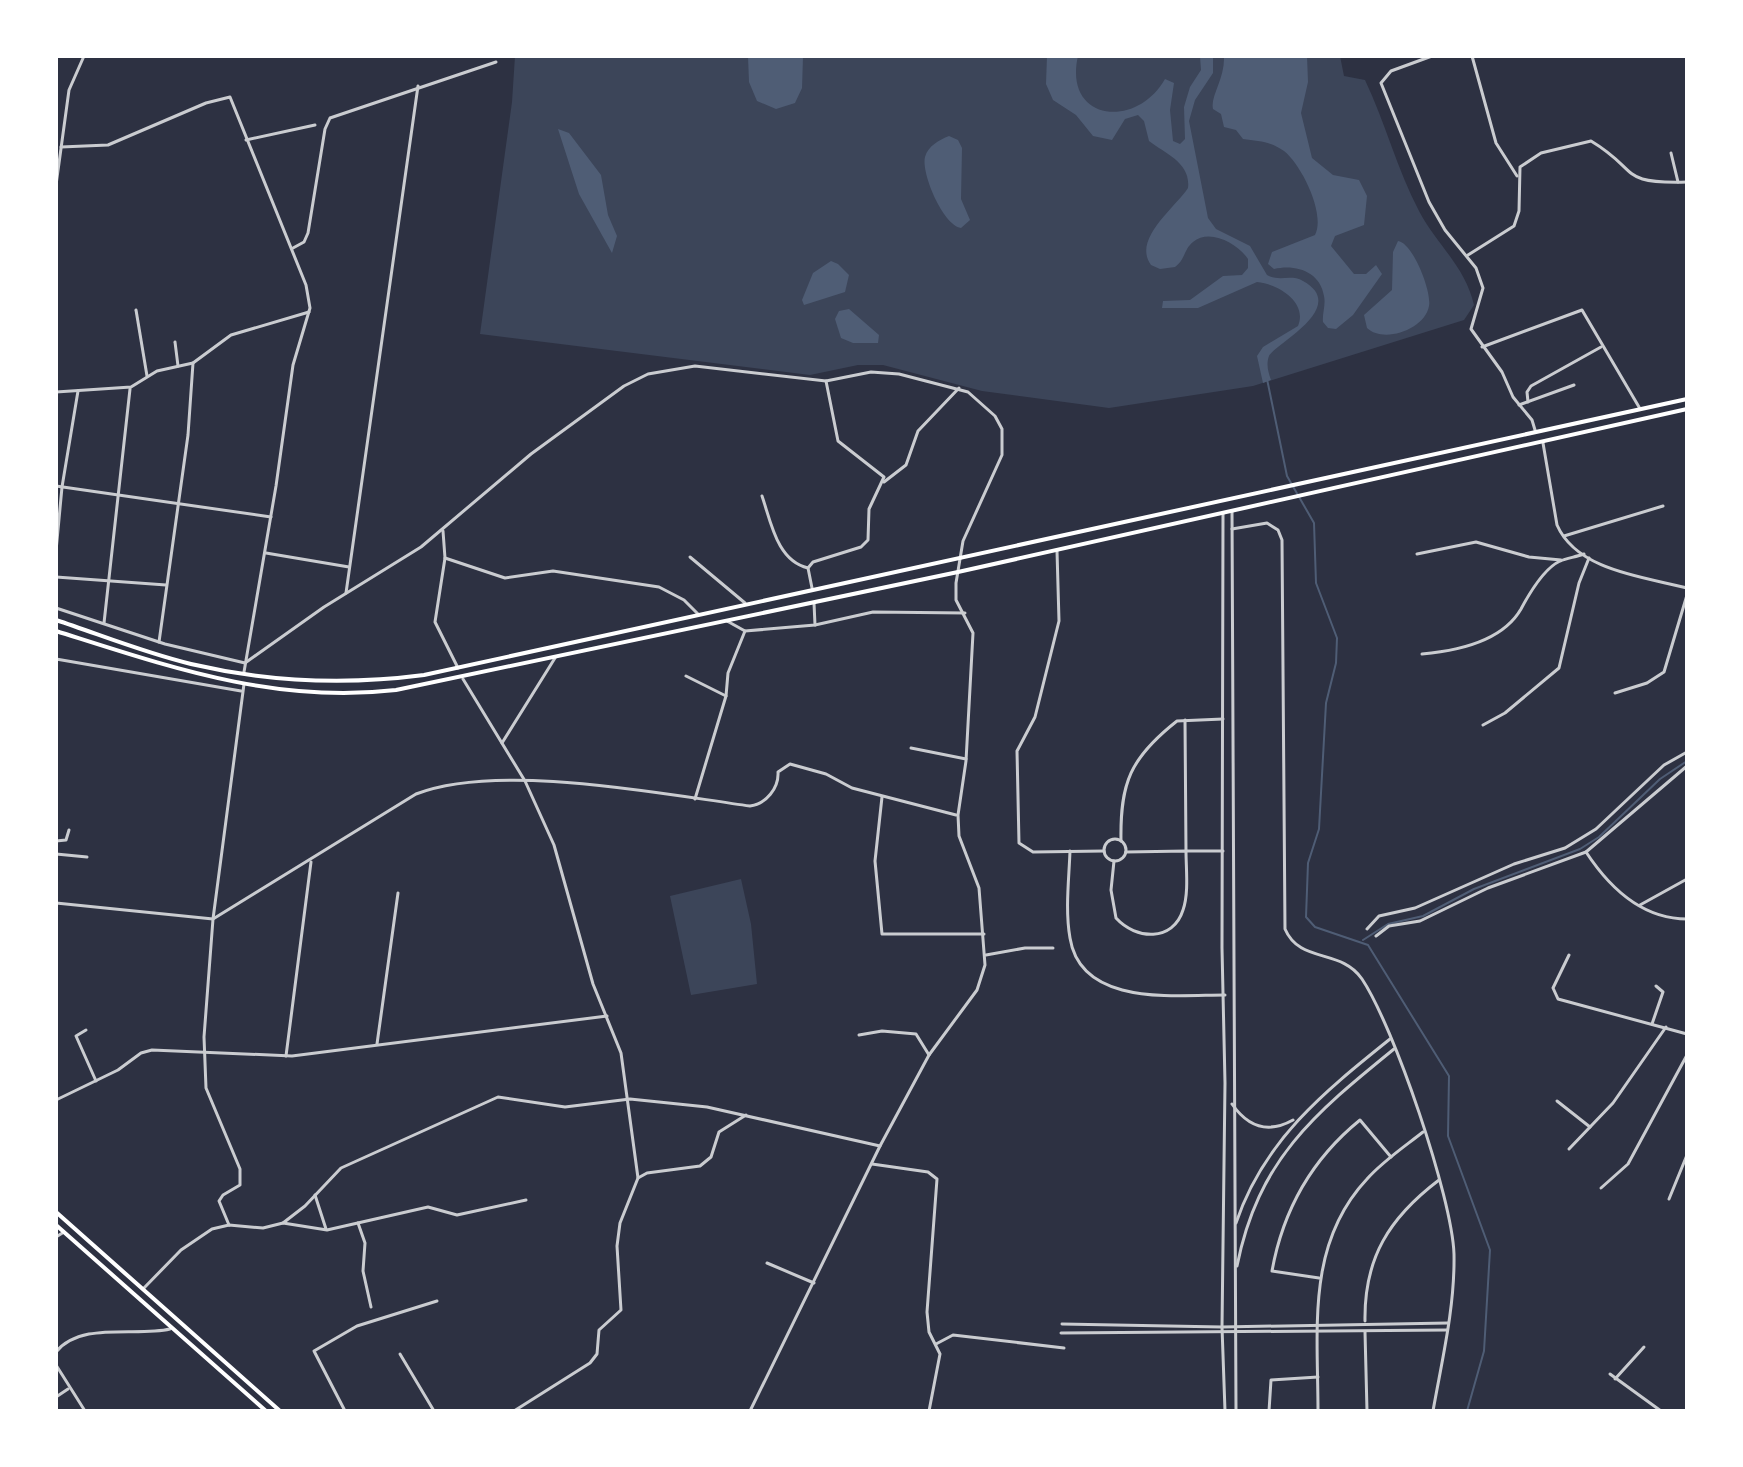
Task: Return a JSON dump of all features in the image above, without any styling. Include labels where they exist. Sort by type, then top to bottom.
[{"type":"main road","points":[[56,620],[193,665],[354,683],[458,668],[812,588],[960,560],[1536,433],[1639,407],[1687,399]]},
{"type":"main road","points":[[56,631],[152,664],[244,684],[309,693],[365,694],[463,679],[1057,551],[1687,409]]},
{"type":"main road","points":[[56,1212],[280,1411]]},
{"type":"main road","points":[[56,1225],[266,1411]]},
{"type":"street","points":[[56,185],[69,90],[84,56]]},
{"type":"street","points":[[1432,56],[1391,71],[1381,83],[1429,202],[1445,230],[1468,255],[1483,288],[1470,323],[1519,405],[1532,420],[1536,433]]},
{"type":"street","points":[[1468,255],[1514,226],[1519,211],[1517,176],[1496,143],[1472,56]]},
{"type":"street","points":[[293,248],[304,242],[308,233],[325,129],[330,118],[496,62]]},
{"type":"street","points":[[346,593],[418,86]]},
{"type":"street","points":[[61,147],[108,145],[206,103],[230,97],[306,285],[309,312],[293,365],[244,672]]},
{"type":"street","points":[[246,140],[315,125]]},
{"type":"street","points":[[1517,176],[1527,159],[1591,141],[1636,180],[1687,182]]},
{"type":"street","points":[[1671,153],[1678,182]]},
{"type":"street","points":[[136,310],[147,376]]},
{"type":"street","points":[[1482,347],[1580,310],[1639,407]]},
{"type":"street","points":[[56,392],[131,387],[147,376],[193,363],[231,335],[309,312]]},
{"type":"street","points":[[175,342],[178,366]]},
{"type":"street","points":[[1528,402],[1527,392],[1531,386],[1601,347]]},
{"type":"street","points":[[159,642],[188,435],[193,363]]},
{"type":"street","points":[[56,608],[159,642],[245,663],[443,531],[531,454],[624,386],[648,374],[695,366],[826,381],[885,372],[959,388],[986,404],[1002,429],[1002,455],[967,531],[958,572],[956,600],[973,633],[966,759],[958,815],[959,836],[979,888],[986,955],[977,990],[929,1055],[880,1146],[750,1411]]},
{"type":"street","points":[[826,381],[838,441],[881,472],[884,482]]},
{"type":"street","points":[[1519,405],[1574,385]]},
{"type":"street","points":[[104,623],[116,495],[131,387]]},
{"type":"street","points":[[808,568],[816,561],[866,544],[870,535],[870,506],[884,482],[906,465],[918,431],[959,388]]},
{"type":"street","points":[[56,551],[62,487],[78,391]]},
{"type":"street","points":[[1543,443],[1557,525],[1564,536],[1589,558],[1612,568],[1687,588]]},
{"type":"street","points":[[56,486],[271,517]]},
{"type":"street","points":[[762,496],[780,546],[793,562],[808,568]]},
{"type":"street","points":[[1564,536],[1663,506]]},
{"type":"street","points":[[1232,511],[1232,1104],[1236,1411]]},
{"type":"street","points":[[1223,513],[1225,995],[1222,1327],[1225,1411]]},
{"type":"street","points":[[1231,529],[1267,523],[1276,528],[1282,540],[1285,929],[1304,951],[1337,958],[1353,968],[1370,994],[1394,1049],[1450,1219],[1454,1255],[1448,1323],[1433,1411]]},
{"type":"street","points":[[443,531],[445,558],[435,622],[458,668]]},
{"type":"street","points":[[1417,554],[1476,542],[1529,557],[1561,560],[1584,554]]},
{"type":"street","points":[[1057,551],[1059,621],[1035,717],[1017,745],[1018,836],[1026,850],[1104,851],[1114,861]]},
{"type":"street","points":[[265,553],[349,567]]},
{"type":"street","points":[[690,557],[745,603]]},
{"type":"street","points":[[445,558],[505,578],[553,571],[659,587],[684,600],[698,614]]},
{"type":"street","points":[[1483,725],[1505,713],[1559,668],[1579,583],[1589,558]]},
{"type":"street","points":[[1422,654],[1454,650],[1503,630],[1533,588],[1561,560]]},
{"type":"street","points":[[808,568],[812,588]]},
{"type":"street","points":[[56,577],[166,585]]},
{"type":"street","points":[[1615,693],[1647,683],[1664,672],[1687,595]]},
{"type":"street","points":[[814,603],[815,625]]},
{"type":"street","points":[[727,621],[745,631],[815,625],[873,612],[965,613]]},
{"type":"street","points":[[695,799],[726,696],[728,673],[745,631]]},
{"type":"street","points":[[502,743],[556,657]]},
{"type":"street","points":[[56,659],[243,692]]},
{"type":"street","points":[[1224,669],[1231,668]]},
{"type":"street","points":[[686,676],[726,696]]},
{"type":"street","points":[[463,679],[525,781],[554,845],[593,984],[621,1053],[630,1099],[638,1178],[620,1223],[617,1246],[621,1310],[599,1330],[597,1354],[590,1363],[514,1411]]},
{"type":"street","points":[[229,1225],[219,1201],[240,1185],[240,1169],[206,1088],[204,1052],[213,919],[244,684]]},
{"type":"street","points":[[1126,852],[1121,841],[1121,801],[1128,779],[1161,733],[1177,721],[1223,719]]},
{"type":"street","points":[[1185,720],[1186,851],[1182,914],[1172,926],[1156,935],[1130,931],[1116,918],[1111,890],[1114,861],[1126,852],[1186,851],[1223,851],[1231,850]]},
{"type":"street","points":[[911,748],[966,759]]},
{"type":"street","points":[[1367,929],[1379,916],[1415,908],[1465,884],[1573,844],[1607,820],[1664,765],[1687,752]]},
{"type":"street","points":[[56,903],[213,919],[311,862],[397,805],[429,789],[525,781],[756,805],[779,782],[778,772],[790,764],[882,797],[958,815]]},
{"type":"street","points":[[1376,936],[1389,926],[1420,921],[1472,895],[1586,852],[1687,766]]},
{"type":"street","points":[[882,797],[875,861],[882,934],[985,934]]},
{"type":"street","points":[[56,841],[66,840],[69,830]]},
{"type":"street","points":[[1104,851],[1109,841],[1121,841]]},
{"type":"street","points":[[1070,851],[1069,935],[1074,950],[1087,968],[1106,983],[1133,993],[1225,995]]},
{"type":"street","points":[[1586,852],[1610,885],[1640,905],[1663,918],[1687,919]]},
{"type":"street","points":[[56,854],[87,857]]},
{"type":"street","points":[[286,1056],[311,862]]},
{"type":"street","points":[[1640,905],[1687,879]]},
{"type":"street","points":[[377,1044],[398,893]]},
{"type":"street","points":[[986,955],[1025,948],[1053,948]]},
{"type":"street","points":[[1569,955],[1553,988],[1554,996],[1563,1002],[1687,1034]]},
{"type":"street","points":[[1652,1024],[1663,992],[1656,986]]},
{"type":"street","points":[[56,1100],[96,1081],[141,1053],[286,1056],[607,1016]]},
{"type":"street","points":[[1569,1149],[1613,1103],[1666,1027]]},
{"type":"street","points":[[86,1030],[76,1036],[96,1081]]},
{"type":"street","points":[[859,1035],[882,1031],[916,1034],[929,1055]]},
{"type":"street","points":[[1232,1104],[1246,1121],[1263,1128],[1284,1125],[1299,1116],[1390,1039]]},
{"type":"street","points":[[1233,1286],[1250,1214],[1278,1159],[1317,1112],[1394,1049]]},
{"type":"street","points":[[1601,1188],[1628,1164],[1687,1055]]},
{"type":"street","points":[[283,1223],[341,1168],[498,1097],[565,1107],[630,1099],[747,1115],[880,1146]]},
{"type":"street","points":[[1557,1101],[1590,1127]]},
{"type":"street","points":[[638,1178],[647,1173],[700,1166],[711,1157],[719,1132],[747,1115]]},
{"type":"street","points":[[1233,1235],[1261,1167],[1299,1116]]},
{"type":"street","points":[[1319,1278],[1272,1271],[1285,1222],[1301,1187],[1332,1146],[1360,1120],[1391,1157]]},
{"type":"street","points":[[1318,1411],[1319,1278],[1330,1236],[1345,1206],[1366,1180],[1423,1132]]},
{"type":"street","points":[[1669,1199],[1687,1155]]},
{"type":"street","points":[[872,1164],[928,1172],[937,1179],[927,1312],[929,1332],[940,1354],[929,1411]]},
{"type":"street","points":[[1681,1170],[1687,1172]]},
{"type":"street","points":[[1365,1323],[1367,1280],[1379,1244],[1404,1208],[1439,1180]]},
{"type":"street","points":[[315,1195],[326,1229]]},
{"type":"street","points":[[142,1289],[197,1238],[229,1225],[263,1228],[283,1223],[326,1229],[428,1207],[457,1215],[526,1200]]},
{"type":"street","points":[[358,1223],[365,1243],[363,1271],[371,1307]]},
{"type":"street","points":[[56,1237],[64,1232]]},
{"type":"street","points":[[767,1263],[814,1283]]},
{"type":"street","points":[[345,1411],[314,1351],[357,1326],[437,1301]]},
{"type":"street","points":[[1062,1324],[1234,1327],[1317,1323],[1448,1323]]},
{"type":"street","points":[[56,1352],[70,1341],[87,1335],[151,1334],[171,1328]]},
{"type":"street","points":[[1061,1333],[1447,1330]]},
{"type":"street","points":[[1365,1332],[1367,1411]]},
{"type":"street","points":[[936,1344],[953,1335],[966,1335],[1064,1348]]},
{"type":"street","points":[[1615,1379],[1644,1347]]},
{"type":"street","points":[[400,1354],[434,1411]]},
{"type":"street","points":[[56,1365],[68,1389],[85,1411]]},
{"type":"street","points":[[1610,1374],[1661,1411]]},
{"type":"street","points":[[1269,1411],[1271,1380],[1318,1377]]},
{"type":"street","points":[[56,1397],[68,1389]]},
{"type":"shaded area","points":[[515,56],[1340,56],[1344,76],[1365,80],[1411,195],[1464,279],[1474,305],[1464,320],[1253,386],[1109,408],[982,391],[883,365],[858,365],[810,375],[480,334],[512,102]]},
{"type":"shaded area","points":[[748,56],[803,56],[802,88],[795,103],[776,109],[757,101],[749,82]]},
{"type":"shaded area","points":[[1047,56],[1078,56],[1076,78],[1081,94],[1091,105],[1105,111],[1121,111],[1137,106],[1152,95],[1165,79],[1174,83],[1170,110],[1173,141],[1180,144],[1185,139],[1184,107],[1190,87],[1201,70],[1200,56],[1213,56],[1213,73],[1195,100],[1189,121],[1208,218],[1216,229],[1250,246],[1267,275],[1303,281],[1315,291],[1318,302],[1306,324],[1269,356],[1271,380],[1263,383],[1257,356],[1263,347],[1298,326],[1299,309],[1295,302],[1282,290],[1257,282],[1198,308],[1162,308],[1163,301],[1190,300],[1223,276],[1242,275],[1248,268],[1248,259],[1231,243],[1207,237],[1193,242],[1175,267],[1160,269],[1151,265],[1147,245],[1151,234],[1188,188],[1186,172],[1176,160],[1149,141],[1144,121],[1138,115],[1125,119],[1112,140],[1093,136],[1076,115],[1053,100],[1046,84]]},
{"type":"shaded area","points":[[1224,56],[1307,56],[1308,82],[1301,113],[1312,158],[1333,175],[1359,180],[1367,196],[1364,225],[1335,236],[1331,246],[1354,274],[1366,274],[1376,265],[1382,274],[1353,315],[1336,329],[1328,328],[1323,322],[1325,303],[1322,287],[1312,275],[1298,269],[1274,269],[1268,264],[1272,252],[1315,235],[1318,226],[1315,203],[1298,167],[1284,151],[1264,142],[1243,139],[1236,130],[1224,127],[1221,114],[1213,109],[1213,104]]},
{"type":"shaded area","points":[[558,129],[569,133],[601,175],[608,215],[617,236],[612,253],[579,194]]},
{"type":"shaded area","points":[[949,136],[958,140],[962,148],[961,199],[970,220],[961,228],[947,218],[926,174],[925,157],[929,150]]},
{"type":"shaded area","points":[[1398,241],[1410,250],[1420,269],[1428,290],[1429,306],[1426,314],[1412,327],[1403,332],[1383,335],[1367,328],[1364,315],[1392,290],[1393,252]]},
{"type":"shaded area","points":[[831,261],[849,275],[845,292],[804,305],[802,300],[813,273]]},
{"type":"shaded area","points":[[849,309],[879,335],[878,343],[853,343],[841,338],[835,319],[839,311]]},
{"type":"shaded area","points":[[741,879],[751,924],[757,984],[691,995],[670,896]]},
{"type":"waterway","points":[[1267,379],[1287,476],[1314,523],[1316,583],[1337,638],[1336,663],[1326,703],[1319,829],[1308,863],[1306,917],[1315,927],[1368,945],[1449,1076],[1448,1136],[1490,1250],[1484,1351],[1467,1411]]},
{"type":"waterway","points":[[1363,940],[1388,924],[1423,916],[1474,889],[1580,849],[1599,837],[1660,779],[1687,761]]}]
